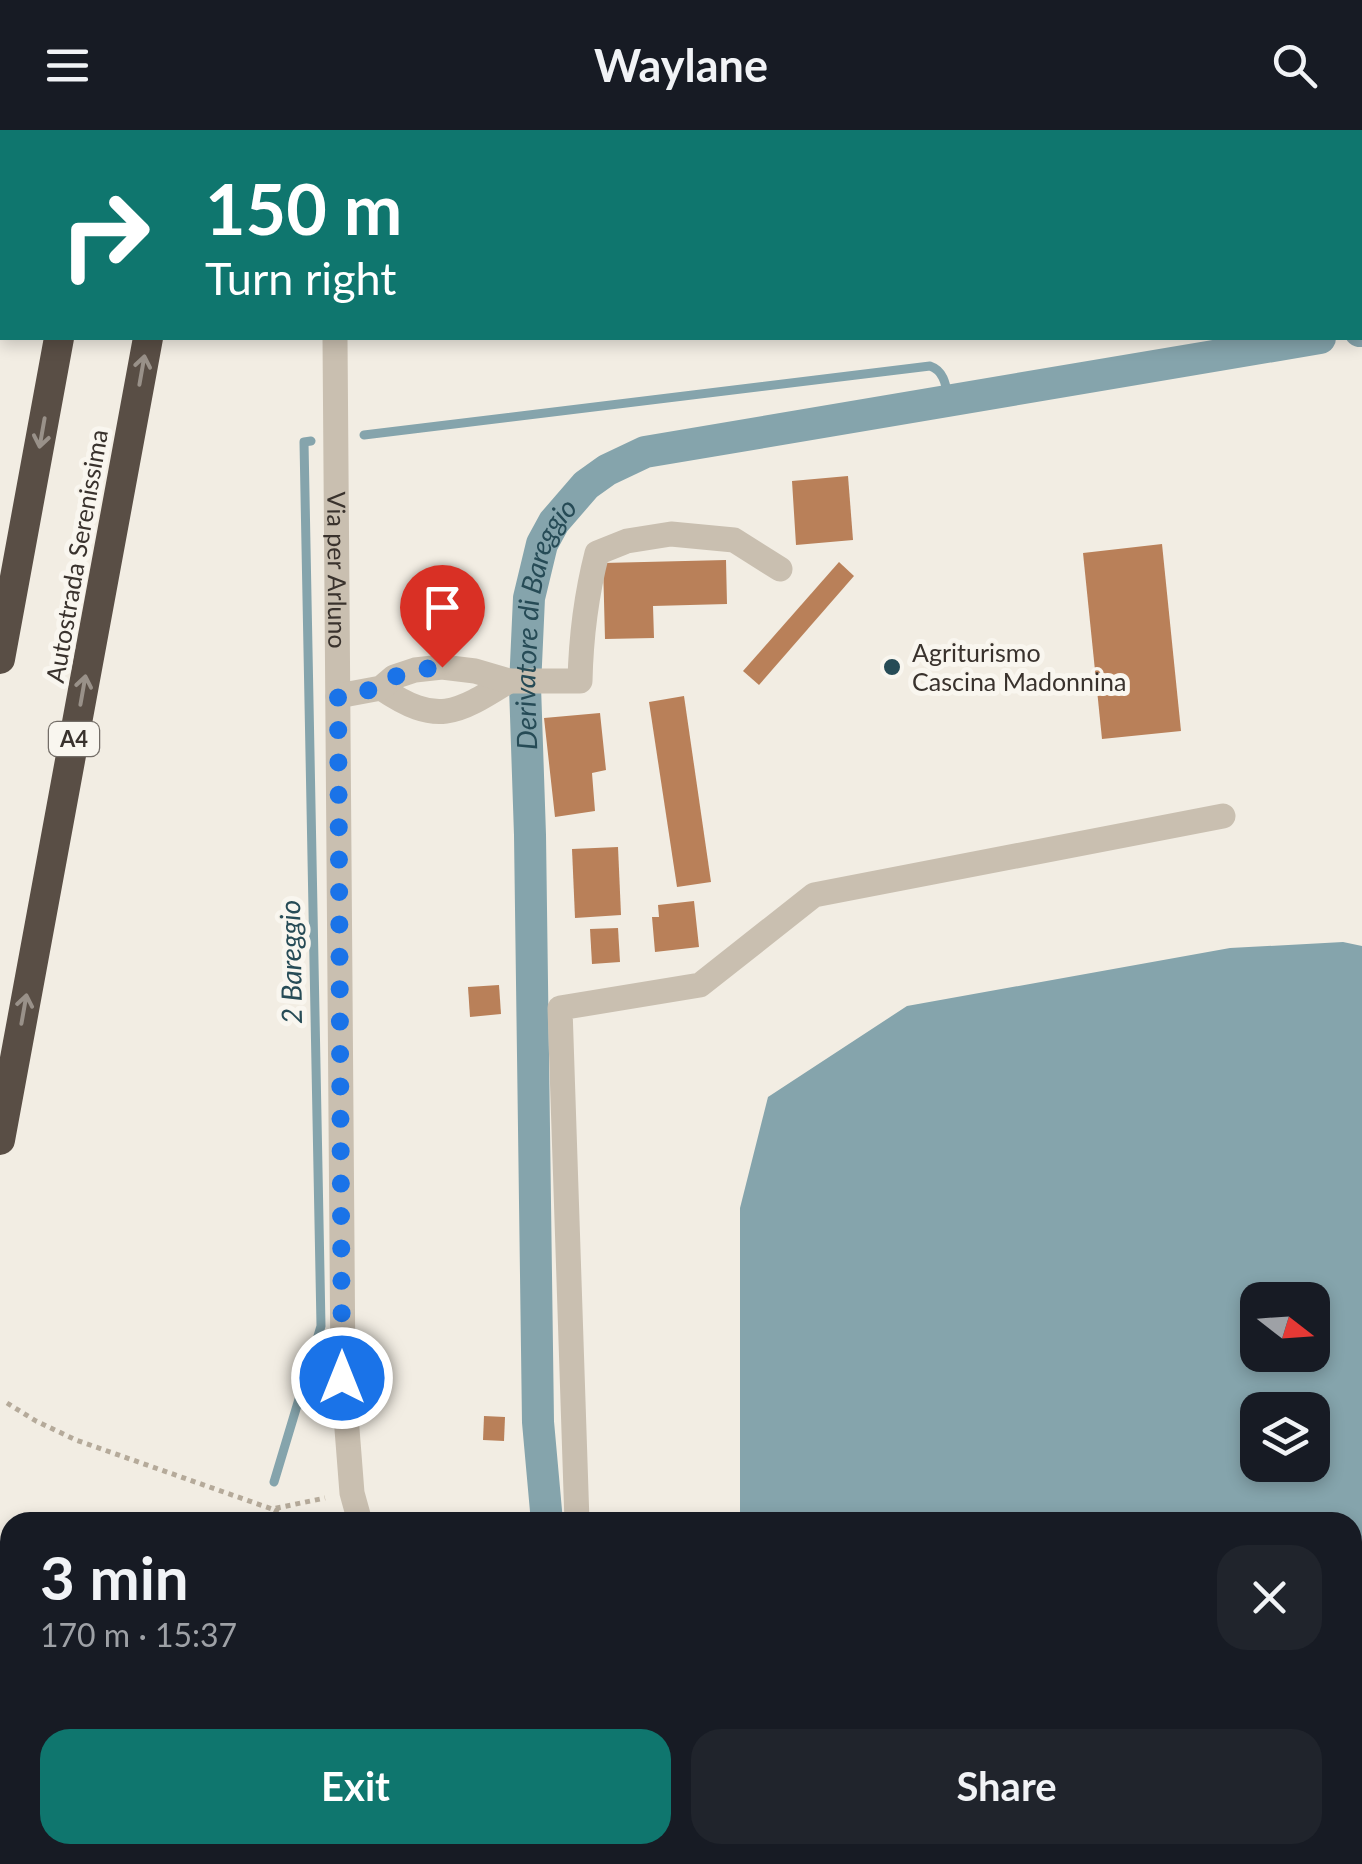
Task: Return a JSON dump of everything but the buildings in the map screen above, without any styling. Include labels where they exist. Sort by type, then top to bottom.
[{"type":"highway","points":[[0,659],[59,340]]},
{"type":"highway","name":"Autostrada Serenissima","points":[[0,1140],[148,340]]},
{"type":"street","name":"Via per Arluno","points":[[335,340],[342,1378],[352,1493],[357,1512]]},
{"type":"street","points":[[338,696],[381,688],[394,677],[415,670],[442,667],[509,681],[580,681],[587,592],[597,553],[627,541],[671,534],[734,540],[780,568]]},
{"type":"street","points":[[381,688],[406,706],[428,712],[473,704],[509,681]]},
{"type":"street","points":[[576,1512],[560,1008],[700,985],[814,895],[1223,816]]},
{"type":"path","points":[[7,1404],[76,1440],[278,1512]]},
{"type":"path","points":[[272,1509],[352,1493]]},
{"type":"water","points":[[1343,942],[1362,946],[1362,1512],[740,1512],[740,1208],[768,1097],[907,1006],[1230,948]]},
{"type":"waterway","name":"Derivatore di Bareggio","points":[[546,1512],[538,1422],[525,686],[529,598],[542,544],[554,522],[586,485],[645,452],[1308,340]]},
{"type":"waterway","name":"2 Bareggio","points":[[364,435],[930,366],[942,376],[949,401]]},
{"type":"waterway","name":"2 Bareggio","points":[[274,1482],[321,1326],[304,442],[311,441]]},
{"type":"place","name":"Agriturismo Cascina Madonnina","points":[[892,667]]},
{"type":"route","points":[[342,1378],[338,696],[381,688],[394,677],[415,670],[442,667]]}]
